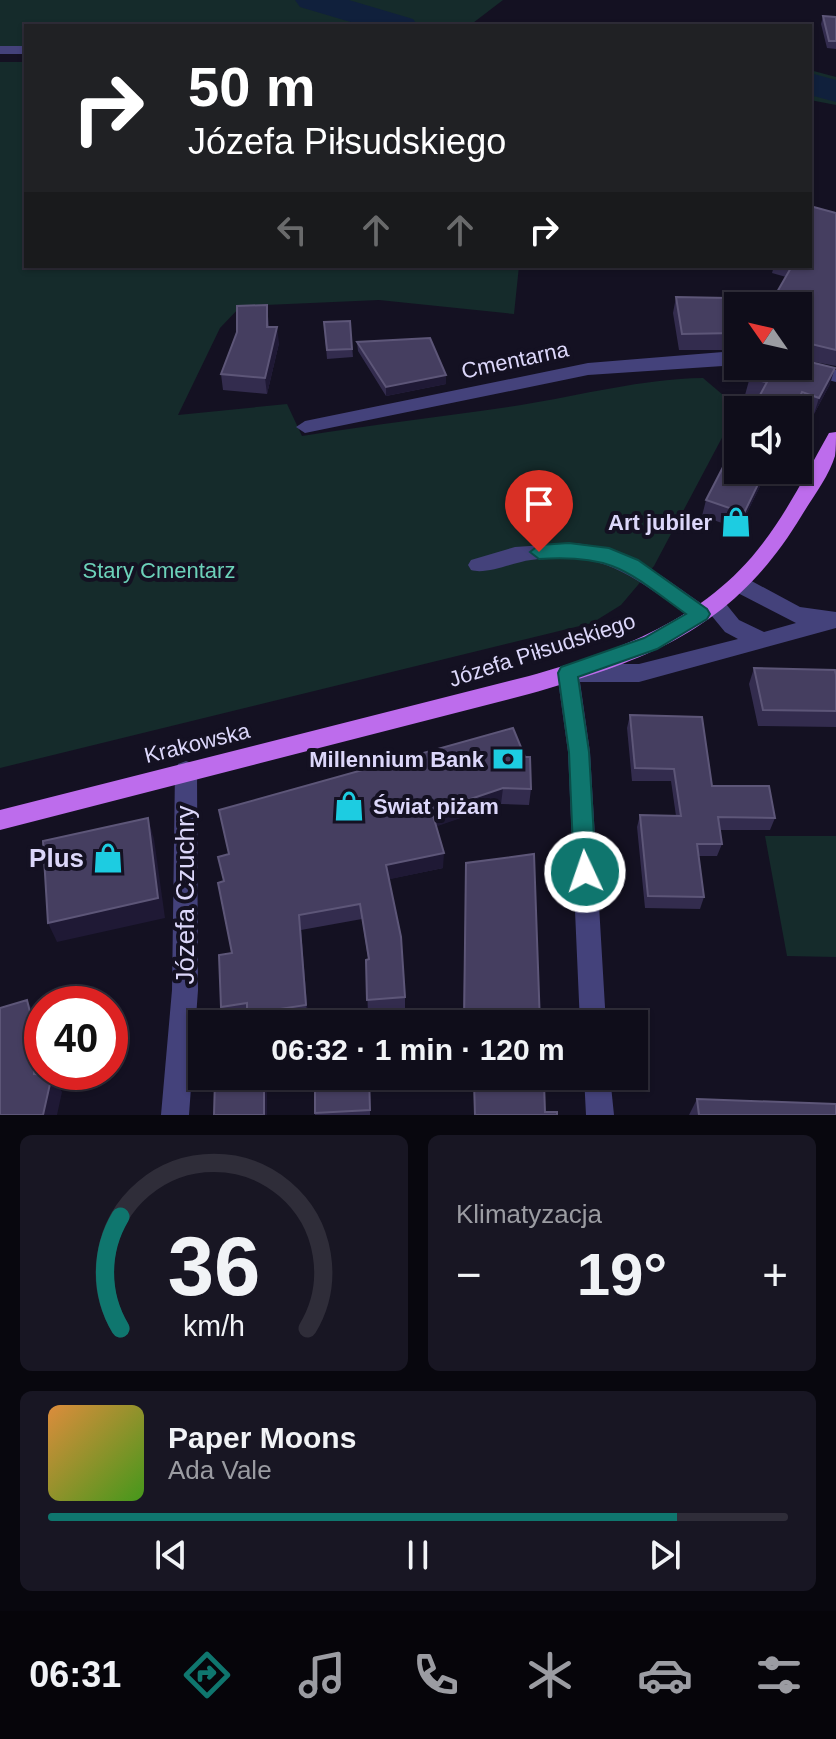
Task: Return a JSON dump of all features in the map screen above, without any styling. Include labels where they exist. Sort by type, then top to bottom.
[{"type":"main road","name":"Józefa Piłsudskiego","points":[[407,718],[568,673],[651,643],[708,610],[739,584],[783,533],[836,438]]},
{"type":"main road","name":"Krakowska","points":[[0,820],[407,718]]},
{"type":"street","points":[[0,50],[24,50]]},
{"type":"street","name":"Cmentarna","points":[[305,427],[588,369],[724,358]]},
{"type":"street","points":[[812,370],[836,376]]},
{"type":"street","points":[[478,565],[509,554],[569,550],[609,555],[762,641]]},
{"type":"street","points":[[739,584],[796,615],[835,620]]},
{"type":"street","points":[[592,1010],[579,752],[568,673],[639,673],[835,620]]},
{"type":"street","name":"Józefa Czuchry","points":[[175,1115],[185,990],[186,771]]},
{"type":"street","points":[[598,1090],[600,1115]]},
{"type":"green space","points":[[0,0],[503,0],[472,24],[24,24],[24,52],[0,53]]},
{"type":"green space","name":"Stary Cmentarz","points":[[0,62],[24,62],[24,268],[519,268],[514,314],[379,300],[241,306],[220,328],[178,415],[287,404],[302,436],[680,379],[703,378],[723,395],[724,434],[654,566],[621,605],[592,623],[0,768]]},
{"type":"green space","points":[[812,71],[836,77],[836,105],[812,100]]},
{"type":"green space","points":[[765,836],[836,836],[836,957],[787,956]]},
{"type":"building","points":[[823,16],[836,17],[836,41],[829,41]]},
{"type":"building","points":[[812,207],[836,213],[836,350],[812,344],[812,292],[777,292],[791,268],[812,268]]},
{"type":"building","points":[[676,297],[724,298],[724,333],[682,334]]},
{"type":"building","points":[[267,305],[267,327],[277,327],[265,378],[221,374],[237,332],[237,306]]},
{"type":"building","points":[[350,321],[352,349],[327,350],[324,322]]},
{"type":"building","points":[[430,338],[446,375],[386,387],[357,342]]},
{"type":"building","points":[[812,362],[835,368],[819,398],[802,392],[800,396],[760,396],[767,382],[755,380],[812,380]]},
{"type":"building","points":[[724,465],[724,484],[758,484],[744,513],[706,500]]},
{"type":"building","points":[[754,668],[835,670],[836,711],[763,710]]},
{"type":"building","points":[[630,715],[702,717],[712,786],[769,786],[775,818],[718,817],[722,844],[697,844],[704,897],[648,896],[640,815],[681,816],[674,769],[635,768]]},
{"type":"building","points":[[513,728],[525,757],[530,757],[531,789],[503,788],[432,812],[444,853],[386,865],[401,937],[405,997],[367,1000],[366,960],[369,959],[360,904],[299,915],[306,1005],[273,1010],[247,1010],[247,1003],[221,1007],[219,955],[232,953],[218,883],[224,881],[218,857],[229,854],[219,810]]},
{"type":"building","points":[[148,818],[158,898],[48,923],[43,841]]},
{"type":"building","points":[[534,854],[540,1010],[464,1010],[466,863]]},
{"type":"building","points":[[24,1001],[24,1090],[49,1090],[43,1115],[0,1115],[0,1008]]},
{"type":"building","points":[[215,1090],[264,1090],[264,1115],[214,1115]]},
{"type":"building","points":[[315,1090],[369,1090],[370,1110],[315,1113]]},
{"type":"building","points":[[474,1090],[544,1090],[545,1112],[557,1112],[557,1115],[475,1115]]},
{"type":"building","points":[[697,1099],[836,1104],[836,1115],[699,1115]]},
{"type":"waterway","points":[[312,0],[394,24]]},
{"type":"waterway","points":[[812,85],[836,91]]},
{"type":"place","name":"Art jubiler","points":[[736,522]]},
{"type":"place","name":"Millennium Bank","points":[[508,759]]},
{"type":"place","name":"Świat piżam","points":[[349,806]]},
{"type":"place","name":"Plus","points":[[108,858]]},
{"type":"route","points":[[539,552],[569,550],[609,555],[631,565],[701,614],[651,643],[568,673],[579,752],[585,872]]}]
